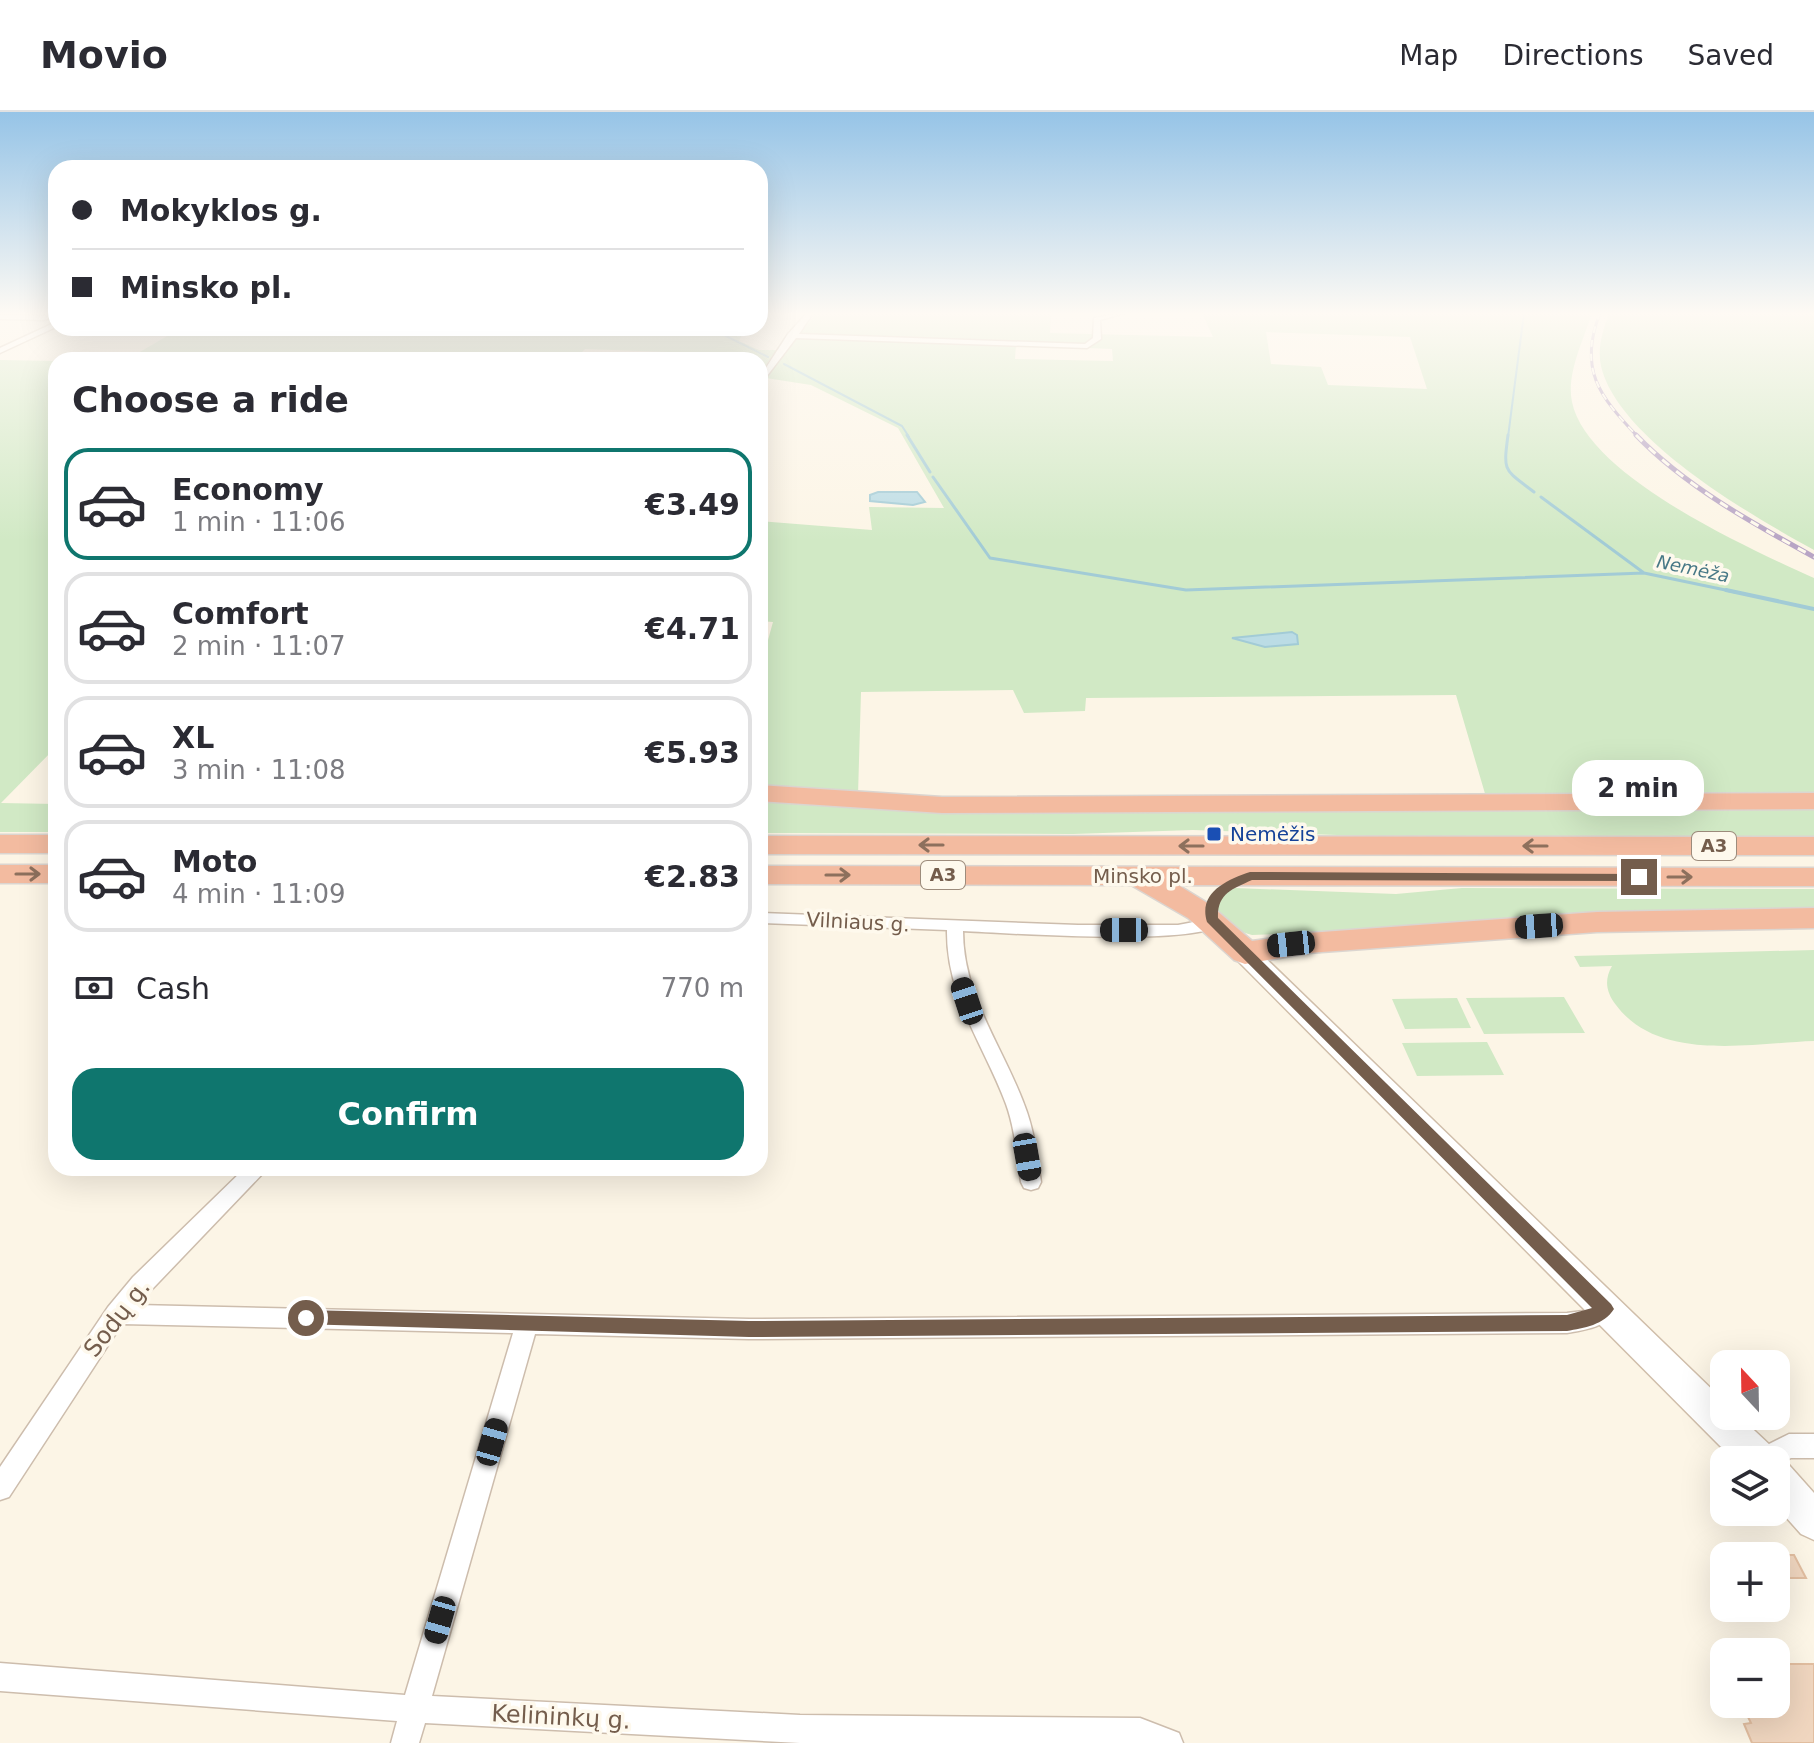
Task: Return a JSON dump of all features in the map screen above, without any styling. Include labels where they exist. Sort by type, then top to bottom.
[{"type":"highway","points":[[768,794],[942,805],[1814,801]]},
{"type":"highway","points":[[0,844],[48,844]]},
{"type":"highway","name":"Minsko pl.","points":[[768,845],[1814,846]]},
{"type":"highway","points":[[0,874],[48,874]]},
{"type":"highway","name":"Minsko pl.","points":[[768,875],[1814,877]]},
{"type":"highway","points":[[1126,876],[1172,893],[1213,921],[1245,953],[1308,943],[1597,922],[1814,918]]},
{"type":"highway","points":[[1213,921],[1213,898],[1219,891],[1250,876]]},
{"type":"main road","points":[[1245,953],[1746,1446]]},
{"type":"main road","points":[[1790,1494],[1814,1521]]},
{"type":"street","name":"Vilniaus g.","points":[[768,918],[955,927],[1178,930],[1213,921]]},
{"type":"street","points":[[955,927],[953,951],[957,971],[988,1051],[1015,1104],[1031,1182]]},
{"type":"street","name":"Sodų g.","points":[[0,1488],[116,1314],[141,1284],[250,1176]]},
{"type":"street","points":[[116,1314],[749,1329],[1567,1323],[1587,1320],[1605,1309]]},
{"type":"street","points":[[405,1743],[527,1323]]},
{"type":"street","points":[[1790,1446],[1814,1446]]},
{"type":"street","name":"Kelininkų g.","points":[[0,1677],[414,1709],[800,1729],[1140,1732],[1169,1743]]},
{"type":"green space","points":[[0,389],[48,389],[48,755],[1,803],[48,804],[48,832],[0,832]]},
{"type":"green space","points":[[819,389],[1571,389],[1572,402],[1584,430],[1607,457],[1638,483],[1713,529],[1814,578],[1814,795],[1486,797],[1456,695],[1086,698],[1085,711],[1024,713],[1013,690],[861,692],[858,795],[768,786],[768,640],[773,622],[768,622],[768,522],[872,530],[869,507],[944,508],[898,428]]},
{"type":"green space","points":[[1610,389],[1814,389],[1814,550],[1691,473],[1633,421]]},
{"type":"green space","points":[[768,800],[839,807],[959,812],[1814,807],[1814,836],[1367,836],[1193,830],[1073,834],[768,833]]},
{"type":"green space","points":[[1235,888],[1396,894],[1462,888],[1814,889],[1814,912],[1252,935],[1232,926],[1217,909],[1224,894]]},
{"type":"green space","points":[[1814,950],[1814,1041],[1735,1046],[1681,1042],[1656,1035],[1634,1023],[1610,995],[1607,981],[1612,966],[1580,967],[1574,956]]},
{"type":"green space","points":[[1564,997],[1585,1033],[1484,1034],[1466,998]]},
{"type":"green space","points":[[1457,998],[1471,1028],[1405,1029],[1392,999]]},
{"type":"green space","points":[[1487,1042],[1504,1075],[1417,1076],[1402,1043]]},
{"type":"water","points":[[878,492],[917,492],[925,502],[913,505],[870,501],[870,495]]},
{"type":"water","points":[[1292,632],[1297,635],[1298,644],[1265,647],[1232,638]]},
{"type":"building","points":[[1790,1555],[1794,1555],[1806,1578],[1790,1578]]},
{"type":"building","points":[[1790,1664],[1814,1664],[1814,1743],[1752,1743],[1744,1724],[1751,1723],[1748,1718],[1790,1718]]},
{"type":"waterway","points":[[832,389],[902,426],[909,437]]},
{"type":"waterway","name":"Nemėža","points":[[1508,437],[1514,389]]},
{"type":"waterway","points":[[907,435],[930,472]]},
{"type":"waterway","name":"Nemėža","points":[[1508,435],[1508,469],[1534,492]]},
{"type":"waterway","points":[[933,477],[990,558],[1186,590],[1644,573]]},
{"type":"waterway","name":"Nemėža","points":[[1541,497],[1644,573]]},
{"type":"waterway","name":"Nemėža","points":[[1644,573],[1735,592]]},
{"type":"waterway","name":"Nemėža","points":[[1726,590],[1814,609]]},
{"type":"railway","points":[[1600,389],[1638,436]]},
{"type":"railway","points":[[1638,436],[1698,487],[1743,517],[1814,557]]},
{"type":"place","name":"Nemėžis","points":[[1214,834]]},
{"type":"route","points":[[306,1318],[749,1329],[1136,1328],[1567,1323],[1587,1320],[1605,1309],[1289,999],[1211,919],[1211,906],[1219,891],[1250,876],[1639,877]]}]
